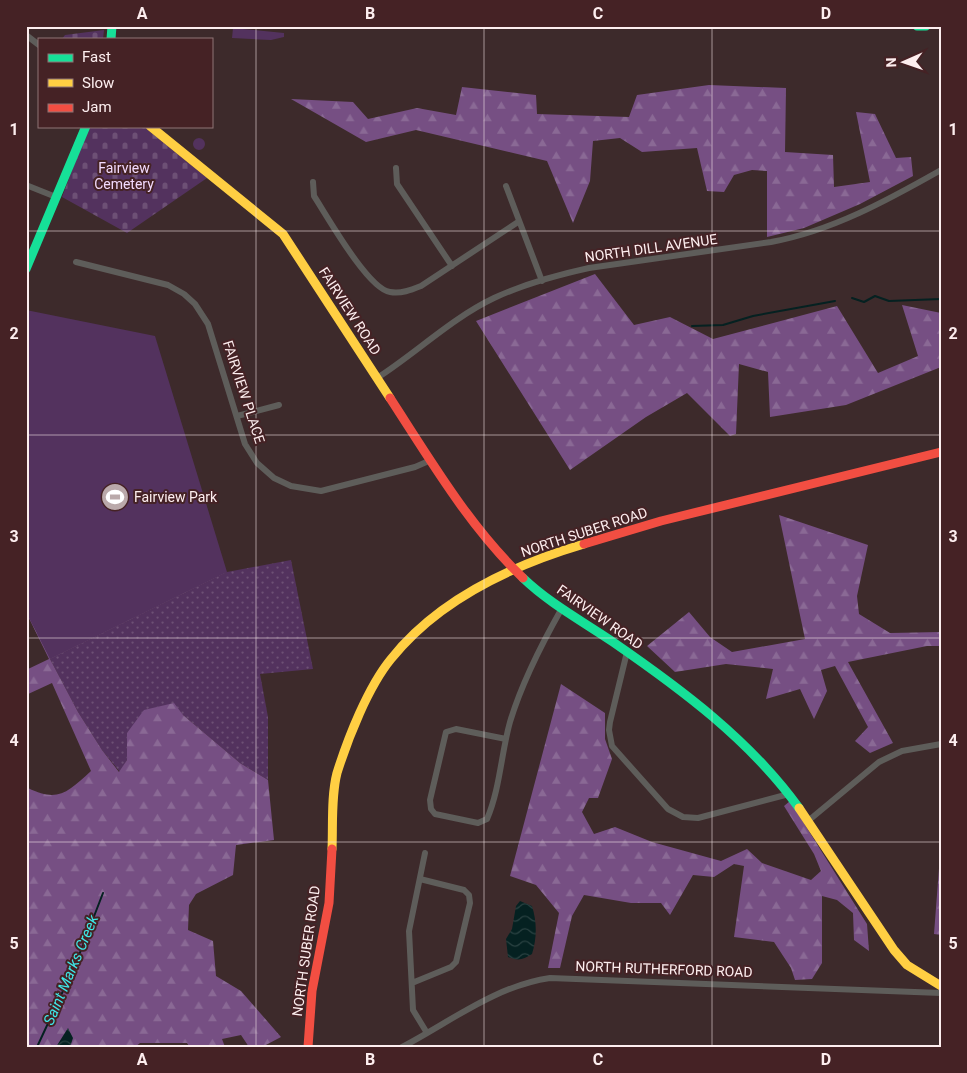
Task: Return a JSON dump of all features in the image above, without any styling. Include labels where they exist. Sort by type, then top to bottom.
[{"type":"street","points":[[917,26],[926,26]]},
{"type":"street","points":[[26,35],[38,44]]},
{"type":"street","points":[[26,269],[85,128]]},
{"type":"street","name":"FAIRVIEW ROAD","points":[[152,128],[283,234],[477,528],[514,570],[562,608],[627,652],[729,730],[760,760],[789,794],[894,950],[917,972],[941,986]]},
{"type":"street","points":[[396,168],[395,177],[397,184],[452,266]]},
{"type":"street","name":"NORTH DILL AVENUE","points":[[377,378],[494,298],[542,281],[589,268],[772,242],[797,236],[878,204],[941,170]]},
{"type":"street","points":[[313,182],[314,196],[368,277],[378,287],[389,292],[410,291],[452,266],[518,222]]},
{"type":"street","points":[[26,185],[56,197]]},
{"type":"street","points":[[506,186],[518,222],[542,281]]},
{"type":"street","name":"FAIRVIEW PLACE","points":[[76,262],[158,282],[190,298],[208,324],[245,444],[256,462],[274,478],[306,490],[330,490],[431,460]]},
{"type":"street","points":[[237,416],[279,405]]},
{"type":"street","name":"NORTH SUBER ROAD","points":[[308,1047],[312,991],[329,903],[335,787],[341,761],[358,716],[382,671],[418,628],[450,604],[514,570],[559,551],[637,528],[941,452]]},
{"type":"street","points":[[506,739],[456,729],[446,732],[430,800],[431,809],[435,814],[478,823],[487,819],[506,739],[528,672],[562,608]]},
{"type":"street","points":[[627,652],[610,722],[610,740],[617,753],[668,809],[683,817],[698,818],[789,794]]},
{"type":"street","points":[[808,821],[890,755],[941,744]]},
{"type":"street","points":[[426,853],[409,931],[413,1010],[427,1034]]},
{"type":"street","points":[[412,983],[451,967],[456,962],[470,903],[469,895],[464,890],[420,879]]},
{"type":"street","name":"NORTH RUTHERFORD ROAD","points":[[402,1047],[498,993],[516,986],[550,978],[941,993]]},
{"type":"green space","points":[[233,28],[284,33],[284,37],[271,40],[232,38]]},
{"type":"green space","points":[[104,30],[103,38],[63,38],[65,35]]},
{"type":"green space","points":[[709,85],[786,88],[785,152],[833,155],[834,187],[870,182],[856,112],[875,114],[896,158],[911,157],[913,176],[860,204],[804,228],[767,237],[767,171],[752,170],[734,175],[724,192],[707,191],[697,148],[642,152],[620,138],[593,141],[590,181],[573,223],[547,161],[416,130],[366,142],[291,99],[353,102],[368,119],[417,108],[456,115],[462,87],[536,95],[537,114],[629,117],[637,95]]},
{"type":"green space","name":"Fairview Cemetery","points":[[88,128],[145,128],[207,178],[127,233],[62,197]]},
{"type":"green space","points":[[197,138],[201,138],[205,144],[201,150],[197,150],[193,146],[193,142]]},
{"type":"green space","points":[[595,274],[634,325],[670,317],[713,339],[837,306],[878,373],[918,356],[902,305],[941,313],[941,367],[846,405],[770,417],[768,372],[739,364],[736,434],[730,436],[687,393],[646,417],[570,470],[476,321]]},
{"type":"green space","name":"Fairview Park","points":[[26,310],[155,336],[227,572],[50,659],[26,612]]},
{"type":"green space","points":[[779,515],[868,545],[857,596],[859,614],[890,633],[941,632],[941,646],[927,646],[848,662],[893,743],[870,753],[855,741],[868,727],[835,666],[821,670],[827,691],[814,719],[800,689],[766,699],[773,669],[726,664],[675,672],[647,646],[689,612],[710,637],[732,652],[805,639]]},
{"type":"green space","points":[[291,560],[313,669],[260,674],[268,717],[268,780],[240,763],[183,715],[127,733],[127,760],[120,772],[102,750],[78,712],[50,659],[227,572]]},
{"type":"green space","points":[[227,572],[50,659],[78,712],[102,750],[119,772],[127,760],[127,733],[144,710],[174,703],[183,715],[240,763],[268,780],[274,840],[236,845],[233,875],[196,894],[189,905],[188,930],[213,941],[216,976],[241,991],[281,1037],[262,1047],[249,1047],[241,1035],[222,1039],[225,1047],[190,1047],[187,1043],[140,1043],[135,1047],[26,1047],[26,785],[28,788],[38,792],[55,795],[69,790],[91,771],[52,683],[26,695],[26,670],[49,659],[26,612]]},
{"type":"green space","points":[[561,684],[605,713],[605,739],[612,759],[598,798],[589,798],[582,812],[594,834],[615,827],[652,842],[721,861],[747,849],[762,863],[811,880],[821,871],[814,854],[784,806],[790,801],[867,924],[869,951],[854,940],[853,913],[837,900],[822,896],[822,963],[812,979],[795,980],[791,968],[774,942],[734,937],[744,866],[734,864],[714,877],[693,875],[670,915],[661,903],[631,903],[584,895],[572,916],[560,968],[548,968],[559,913],[536,885],[510,876]]},
{"type":"green space","points":[[941,842],[941,935],[934,934]]},
{"type":"water","points":[[520,901],[532,906],[536,936],[532,954],[523,959],[515,959],[508,957],[506,939],[512,929],[516,906]]},
{"type":"water","points":[[68,1028],[73,1038],[70,1047],[56,1047]]},
{"type":"waterway","points":[[852,298],[864,302],[875,296],[889,301],[941,299]]},
{"type":"waterway","points":[[692,326],[723,325],[753,316],[835,301]]},
{"type":"waterway","name":"Saint Marks Creek","points":[[37,1047],[76,963],[103,893]]},
{"type":"traffic: fast","points":[[111,38],[112,26]]},
{"type":"traffic: fast","points":[[917,26],[926,26]]},
{"type":"traffic: fast","points":[[26,269],[85,128]]},
{"type":"traffic: fast","points":[[523,578],[555,604],[613,642],[689,697],[737,738],[759,760],[799,808]]},
{"type":"traffic: slow","points":[[152,128],[283,234],[390,398]]},
{"type":"traffic: slow","points":[[332,849],[333,801],[337,773],[367,698],[391,659],[431,619],[478,587],[530,563],[584,544]]},
{"type":"traffic: slow","points":[[799,808],[894,950],[907,965],[941,986]]},
{"type":"traffic: jam","points":[[390,398],[468,515],[503,558],[523,578]]},
{"type":"traffic: jam","points":[[584,544],[661,521],[941,452]]},
{"type":"traffic: jam","points":[[308,1047],[312,991],[329,903],[332,849]]},
{"type":"place","name":"Fairview Park","points":[[115,497]]}]
